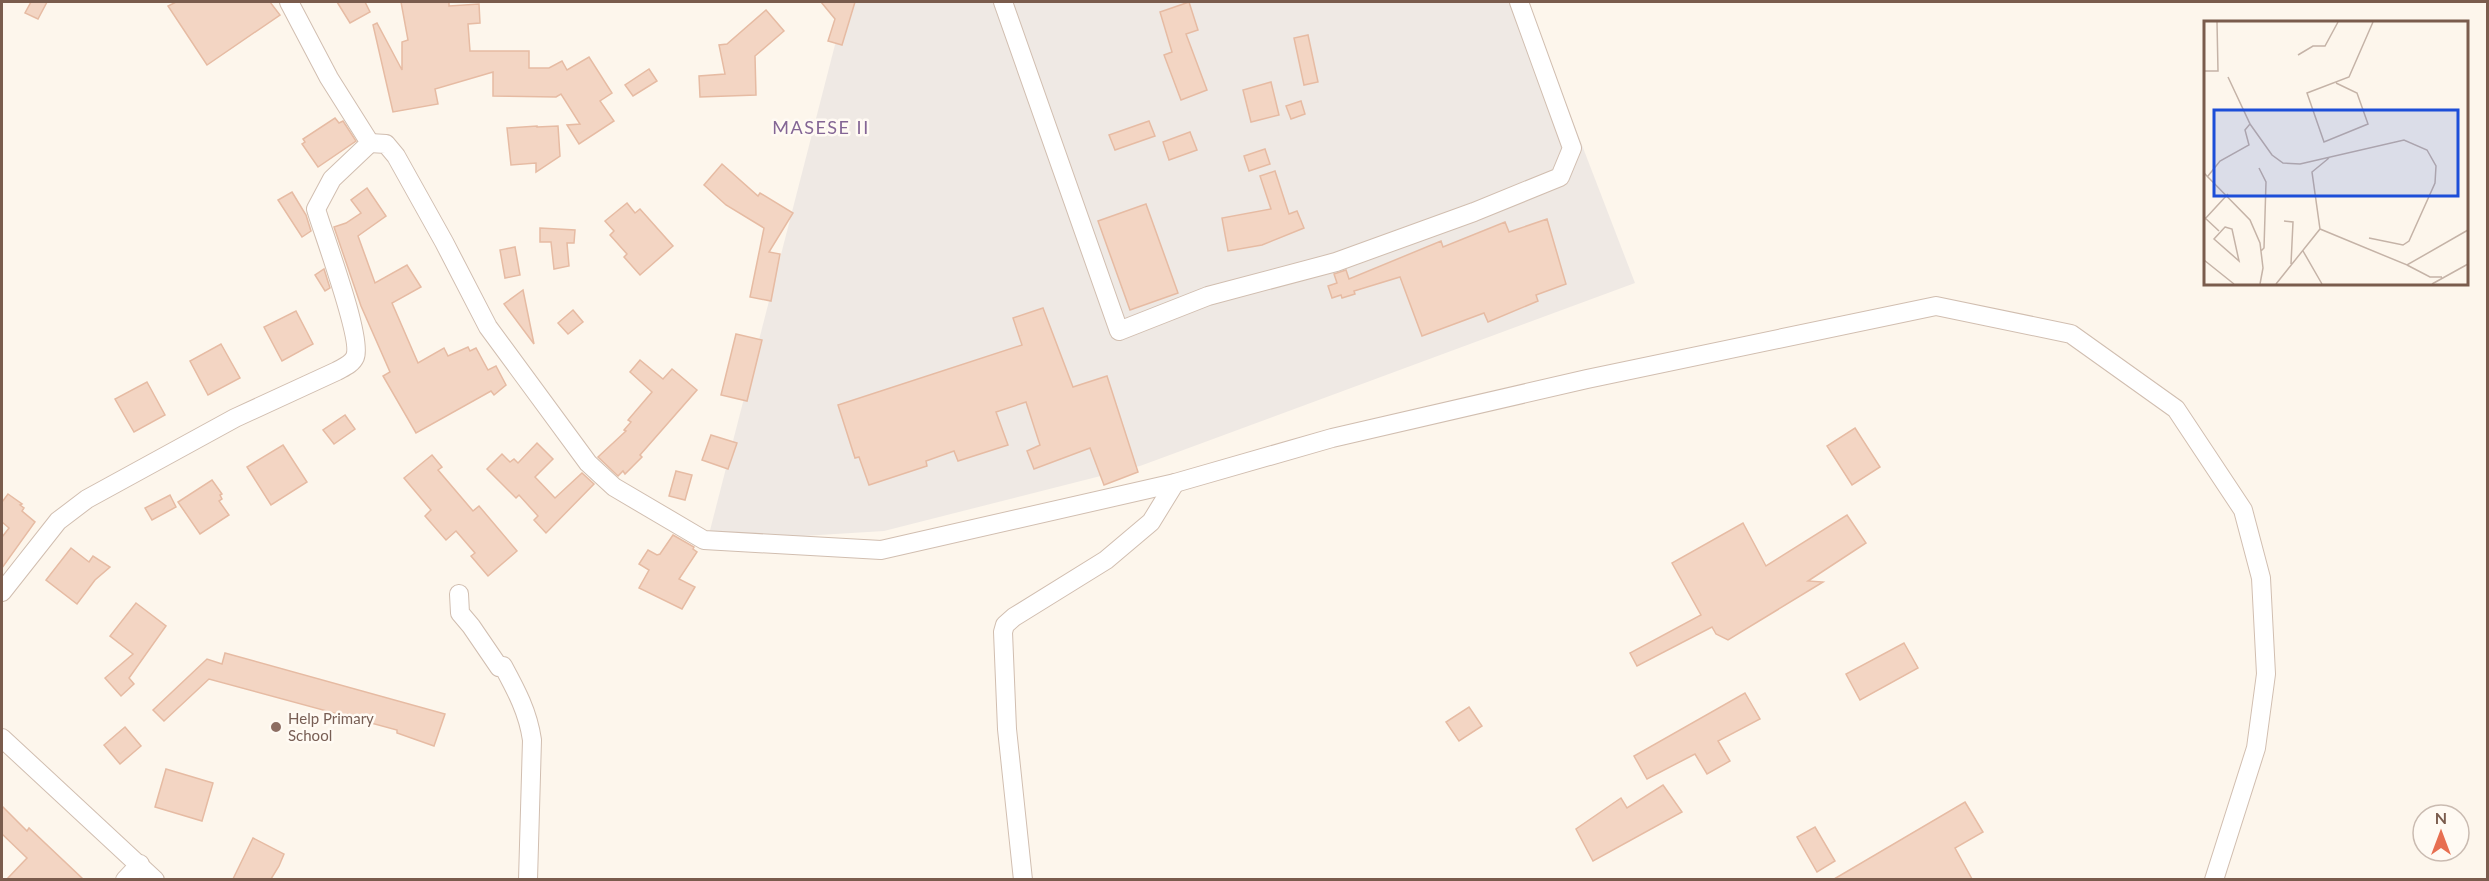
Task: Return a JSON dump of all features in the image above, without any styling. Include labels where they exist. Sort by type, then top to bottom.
[{"type":"street","points":[[289,2],[329,78],[370,143]]},
{"type":"street","points":[[1004,2],[1119,331],[1208,296],[1336,262],[1474,212],[1560,177],[1572,148],[1519,2]]},
{"type":"street","points":[[2,592],[58,521],[87,499],[235,418],[351,362],[357,348],[356,333],[316,209],[332,179],[370,143],[386,144],[396,156],[488,327],[588,463],[614,487],[704,540],[881,550],[1175,483],[1332,438],[1587,379],[1936,306],[2071,334],[2176,409],[2243,510],[2261,578],[2266,674],[2256,748],[2214,879]]},
{"type":"street","points":[[1023,879],[1006,729],[1003,632],[1005,625],[1014,617],[1106,560],[1151,522],[1175,483]]},
{"type":"street","points":[[459,594],[459,613],[471,626],[499,667],[503,666],[523,702],[530,724],[532,740],[528,879]]},
{"type":"street","points":[[2,738],[46,781],[155,879]]},
{"type":"street","points":[[125,879],[140,864]]},
{"type":"shaded area","points":[[846,2],[1527,2],[1635,283],[1140,466],[884,531],[707,542]]},
{"type":"building","points":[[31,2],[47,2],[38,19],[25,13]]},
{"type":"building","points":[[176,2],[270,2],[280,15],[207,65],[168,6]]},
{"type":"building","points":[[337,2],[365,2],[370,12],[350,23]]},
{"type":"building","points":[[401,2],[449,2],[449,6],[479,4],[480,23],[468,24],[470,51],[529,51],[529,68],[549,68],[562,61],[567,70],[589,57],[612,93],[600,101],[614,121],[579,144],[567,125],[580,124],[561,94],[556,97],[493,96],[493,72],[435,89],[438,104],[393,112],[373,25],[377,23],[402,70],[402,42],[408,40]]},
{"type":"building","points":[[821,2],[855,2],[842,45],[828,41],[835,19]]},
{"type":"building","points":[[1189,2],[1198,30],[1186,34],[1207,90],[1181,100],[1164,55],[1172,52],[1160,12]]},
{"type":"building","points":[[766,10],[784,31],[755,56],[756,95],[700,97],[699,76],[725,74],[719,45],[727,44]]},
{"type":"building","points":[[1308,35],[1318,82],[1304,85],[1294,38]]},
{"type":"building","points":[[649,69],[657,81],[633,96],[625,85]]},
{"type":"building","points":[[1271,82],[1279,115],[1251,122],[1243,90]]},
{"type":"building","points":[[1301,101],[1305,114],[1291,119],[1286,106]]},
{"type":"building","points":[[335,118],[339,123],[343,121],[356,141],[318,167],[302,144],[305,142],[303,139]]},
{"type":"building","points":[[1149,121],[1155,136],[1115,150],[1109,135]]},
{"type":"building","points":[[558,126],[560,156],[536,172],[536,163],[511,165],[507,128]]},
{"type":"building","points":[[1190,132],[1197,150],[1169,160],[1163,142]]},
{"type":"building","points":[[1265,149],[1270,164],[1249,171],[1244,156]]},
{"type":"building","points":[[722,164],[758,196],[760,193],[793,213],[769,252],[780,254],[771,301],[750,297],[764,228],[726,205],[704,185]]},
{"type":"building","points":[[1275,171],[1289,214],[1297,211],[1304,228],[1262,245],[1228,251],[1222,218],[1271,209],[1260,176]]},
{"type":"building","points":[[367,188],[386,216],[358,236],[375,283],[407,265],[421,287],[392,303],[418,363],[444,348],[448,356],[468,347],[470,351],[476,348],[488,370],[496,366],[506,385],[494,395],[491,391],[416,433],[383,376],[390,372],[361,306],[334,227],[346,223],[361,213],[351,200]]},
{"type":"building","points":[[292,192],[306,215],[311,231],[302,237],[278,200]]},
{"type":"building","points":[[627,203],[635,213],[640,209],[673,246],[640,275],[624,257],[627,254],[610,235],[614,231],[605,221]]},
{"type":"building","points":[[1146,204],[1178,293],[1130,310],[1098,221]]},
{"type":"building","points":[[1547,219],[1566,284],[1536,295],[1538,301],[1488,322],[1484,313],[1422,336],[1400,277],[1354,291],[1355,294],[1332,298],[1328,286],[1337,283],[1334,274],[1346,270],[1349,279],[1441,241],[1443,247],[1505,222],[1509,232]]},
{"type":"building","points":[[540,228],[575,230],[574,243],[567,243],[569,266],[554,269],[551,242],[540,242]]},
{"type":"building","points":[[515,247],[520,275],[505,278],[500,250]]},
{"type":"building","points":[[324,269],[330,288],[325,291],[315,275]]},
{"type":"building","points":[[523,290],[534,344],[504,304]]},
{"type":"building","points":[[1043,308],[1073,387],[1107,376],[1138,472],[1104,485],[1090,448],[1034,469],[1027,451],[1040,445],[1026,402],[996,412],[1008,445],[958,461],[954,451],[926,461],[927,466],[869,485],[859,457],[855,458],[838,405],[1022,345],[1013,318]]},
{"type":"building","points":[[573,310],[583,322],[568,334],[558,323]]},
{"type":"building","points":[[296,311],[313,344],[282,361],[264,327]]},
{"type":"building","points":[[736,334],[762,340],[747,401],[721,395]]},
{"type":"building","points":[[221,344],[240,378],[208,395],[190,361]]},
{"type":"building","points":[[640,360],[663,379],[672,369],[697,390],[640,455],[642,457],[625,474],[623,471],[618,476],[598,457],[626,431],[624,430],[631,422],[628,420],[652,392],[630,372]]},
{"type":"building","points":[[147,382],[165,415],[134,432],[115,399]]},
{"type":"building","points":[[345,415],[355,429],[334,444],[323,430]]},
{"type":"building","points":[[1855,428],[1880,467],[1852,485],[1827,446]]},
{"type":"building","points":[[711,435],[737,443],[728,469],[702,460]]},
{"type":"building","points":[[537,443],[553,459],[535,477],[555,498],[582,473],[594,484],[546,533],[534,520],[538,516],[519,495],[516,498],[487,469],[502,454],[510,462],[514,459],[518,463]]},
{"type":"building","points":[[283,445],[307,482],[271,505],[247,467]]},
{"type":"building","points":[[432,455],[442,467],[438,470],[473,511],[479,506],[517,551],[488,576],[471,556],[475,553],[456,531],[446,540],[425,516],[431,510],[404,478]]},
{"type":"building","points":[[676,471],[692,475],[685,500],[669,496]]},
{"type":"building","points":[[212,480],[222,494],[220,495],[222,499],[219,501],[229,515],[200,534],[178,502]]},
{"type":"building","points":[[8,494],[22,504],[20,505],[24,508],[22,511],[35,522],[2,568],[2,537],[9,528],[2,522],[2,502]]},
{"type":"building","points":[[170,495],[176,507],[152,520],[145,508]]},
{"type":"building","points":[[1847,515],[1866,543],[1808,581],[1823,582],[1728,640],[1716,634],[1712,627],[1637,666],[1630,653],[1701,615],[1672,563],[1743,523],[1766,566]]},
{"type":"building","points":[[673,535],[694,547],[693,549],[697,552],[679,579],[695,587],[682,609],[639,588],[649,570],[639,564],[648,550],[657,555],[660,554]]},
{"type":"building","points":[[71,548],[89,562],[93,556],[110,567],[95,580],[77,604],[46,580]]},
{"type":"building","points":[[136,603],[166,626],[129,678],[134,684],[121,696],[105,678],[133,654],[110,636]]},
{"type":"building","points":[[1904,643],[1918,668],[1860,700],[1846,674]]},
{"type":"building","points":[[225,653],[445,714],[434,746],[397,733],[397,730],[209,679],[164,721],[153,710],[207,659],[222,664]]},
{"type":"building","points":[[1745,693],[1760,719],[1718,741],[1730,761],[1707,774],[1695,754],[1647,779],[1634,756]]},
{"type":"building","points":[[1469,707],[1482,726],[1459,741],[1446,722]]},
{"type":"building","points":[[125,727],[141,746],[120,764],[104,745]]},
{"type":"building","points":[[166,769],[213,783],[202,821],[155,807]]},
{"type":"building","points":[[1663,785],[1682,812],[1593,861],[1576,829],[1621,798],[1627,808]]},
{"type":"building","points":[[1965,802],[1983,832],[1955,848],[1972,879],[1834,879]]},
{"type":"building","points":[[2,806],[27,831],[29,828],[83,879],[7,879],[27,858],[2,834]]},
{"type":"building","points":[[1815,827],[1835,861],[1817,872],[1797,837]]},
{"type":"building","points":[[253,838],[284,854],[279,866],[271,879],[233,879]]},
{"type":"place","name":"Help Primary School","points":[[276,727]]},
{"type":"district","name":"MASESE II","points":[[821,127]]}]
